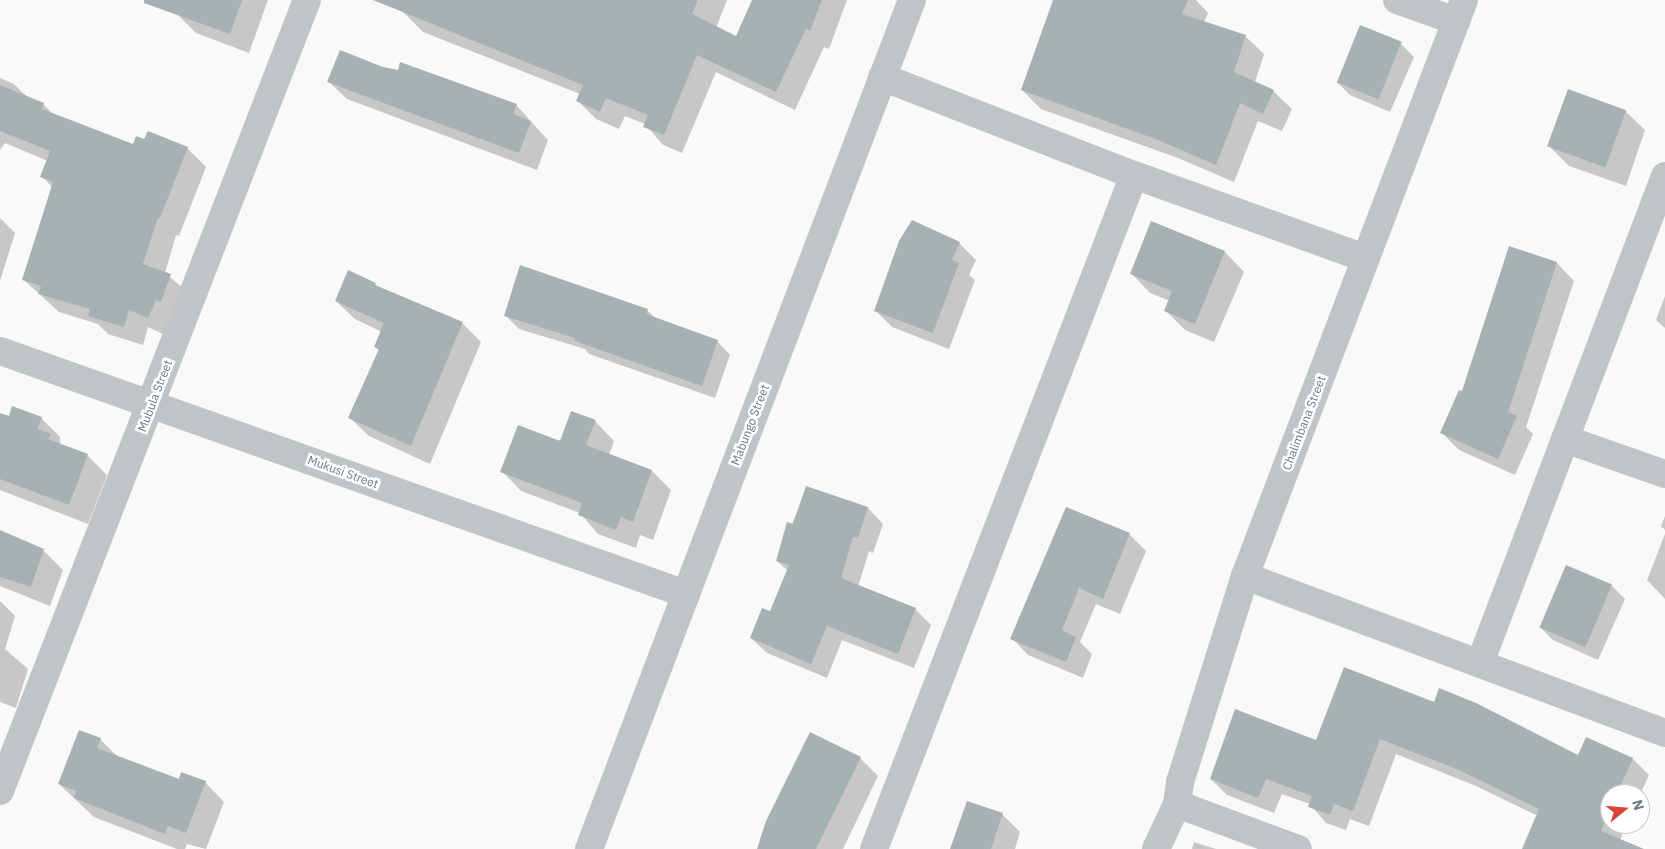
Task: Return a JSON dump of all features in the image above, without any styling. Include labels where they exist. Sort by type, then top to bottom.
[{"type":"street","name":"Mubula Street","points":[[0,791],[152,404],[307,0]]},
{"type":"street","name":"Mabungo Street","points":[[588,849],[912,0]]},
{"type":"street","points":[[1397,0],[1460,11]]},
{"type":"street","name":"Chalimbana Street","points":[[1156,849],[1177,804],[1180,782],[1246,576],[1460,11]]},
{"type":"street","points":[[882,77],[1134,175],[1366,258]]},
{"type":"street","points":[[874,849],[1134,175]]},
{"type":"street","points":[[1480,663],[1565,439],[1658,217],[1665,176]]},
{"type":"street","name":"Mukusi Street","points":[[0,351],[686,594]]},
{"type":"street","points":[[1565,439],[1665,474]]},
{"type":"street","points":[[1246,576],[1665,733]]},
{"type":"street","points":[[1177,804],[1298,849]]},
{"type":"building","points":[[144,0],[242,0],[230,34],[144,3]]},
{"type":"building","points":[[373,0],[698,0],[692,14],[736,36],[752,0],[822,0],[810,31],[806,29],[776,92],[697,55],[664,135],[643,127],[648,115],[606,98],[600,112],[576,101],[583,85]]},
{"type":"building","points":[[1053,0],[1188,0],[1182,14],[1246,35],[1234,72],[1274,90],[1263,114],[1240,103],[1216,165],[1158,140],[1021,90]]},
{"type":"building","points":[[1360,25],[1402,42],[1378,99],[1337,82]]},
{"type":"building","points":[[340,50],[383,67],[398,70],[400,62],[517,104],[513,114],[531,121],[519,153],[327,82]]},
{"type":"building","points":[[0,85],[44,103],[42,109],[133,144],[136,136],[144,139],[148,131],[188,147],[160,218],[158,217],[143,264],[171,274],[161,302],[156,300],[148,318],[129,310],[124,327],[88,316],[90,309],[38,294],[41,286],[22,280],[53,182],[40,177],[50,151],[0,131]]},
{"type":"building","points":[[1568,89],[1626,110],[1605,168],[1547,146]]},
{"type":"building","points":[[912,220],[960,242],[952,260],[959,263],[933,333],[874,311],[899,241]]},
{"type":"building","points":[[1151,221],[1225,251],[1195,324],[1164,311],[1172,291],[1130,274]]},
{"type":"building","points":[[1509,246],[1557,262],[1508,412],[1517,416],[1498,459],[1440,433],[1459,390],[1462,391]]},
{"type":"building","points":[[520,265],[648,309],[646,314],[718,340],[702,386],[575,341],[575,338],[504,316]]},
{"type":"building","points":[[348,270],[376,283],[375,285],[463,322],[411,446],[348,418],[379,349],[374,347],[384,323],[335,301]]},
{"type":"building","points":[[12,406],[42,417],[37,429],[51,434],[48,439],[88,454],[69,505],[0,479],[0,413],[9,416]]},
{"type":"building","points":[[571,411],[596,420],[586,445],[652,470],[633,522],[621,517],[616,530],[578,515],[582,503],[500,472],[518,425],[560,441]]},
{"type":"building","points":[[806,486],[868,507],[858,538],[853,537],[841,578],[916,608],[898,654],[827,626],[811,664],[750,638],[762,608],[770,611],[789,565],[776,561],[787,522],[793,524]]},
{"type":"building","points":[[1066,507],[1130,533],[1103,599],[1079,588],[1062,630],[1076,637],[1066,662],[1010,639]]},
{"type":"building","points":[[0,530],[44,549],[31,587],[0,577]]},
{"type":"building","points":[[1566,565],[1612,585],[1585,647],[1539,628]]},
{"type":"building","points":[[1344,667],[1434,702],[1439,688],[1476,703],[1578,755],[1586,737],[1633,758],[1621,784],[1600,784],[1600,834],[1608,834],[1644,849],[1522,849],[1539,809],[1459,770],[1380,739],[1353,811],[1334,804],[1330,815],[1308,807],[1312,796],[1266,779],[1258,798],[1210,779],[1235,709],[1316,740]]},
{"type":"building","points":[[79,730],[101,738],[97,748],[179,779],[181,772],[206,781],[186,833],[168,826],[165,834],[74,798],[76,791],[58,784]]},
{"type":"building","points":[[810,732],[861,757],[816,849],[757,849],[766,821]]},
{"type":"building","points":[[967,801],[1003,813],[991,849],[950,849]]}]
